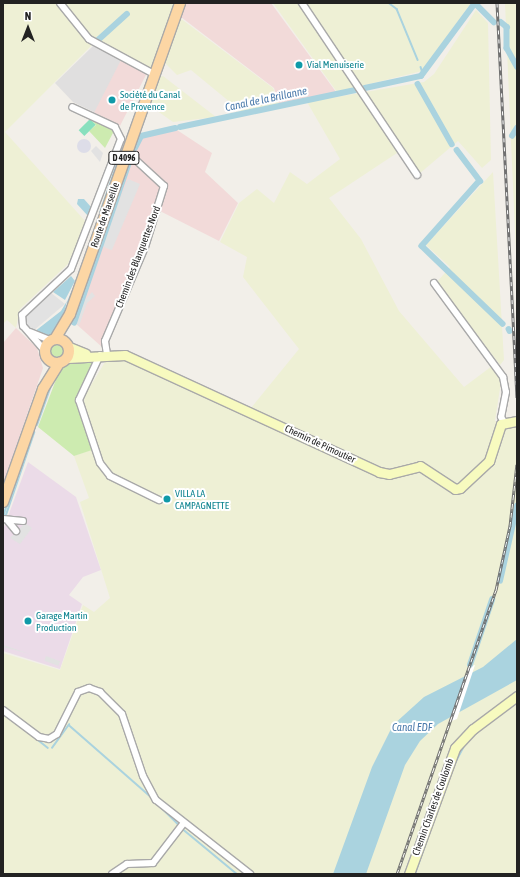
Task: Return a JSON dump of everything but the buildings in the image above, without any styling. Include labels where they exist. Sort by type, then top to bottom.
[{"type":"main road","name":"Route de Marseille","points":[[63,360],[67,344],[70,314],[180,3]]},
{"type":"main road","name":"Route de Marseille","points":[[46,355],[53,340],[70,314]]},
{"type":"main road","points":[[53,340],[67,344]]},
{"type":"main road","name":"Chemin de Pimoutier","points":[[67,344],[99,355]]},
{"type":"main road","points":[[3,502],[43,388],[46,355],[63,360],[43,388]]},
{"type":"main road","name":"Chemin de Pimoutier","points":[[63,360],[99,355],[132,358],[379,472],[389,474],[420,466],[455,489],[460,488],[489,461],[498,428],[504,422]]},
{"type":"main road","points":[[504,422],[516,421]]},
{"type":"main road","name":"Chemin Charles de Coulomb","points":[[409,874],[455,748],[473,729],[517,696]]},
{"type":"street","points":[[60,3],[89,39],[154,74]]},
{"type":"street","points":[[302,3],[417,176]]},
{"type":"street","points":[[46,355],[24,328],[24,312],[71,269],[120,141],[115,127],[72,107]]},
{"type":"street","name":"Chemin des Blanquettes Nord","points":[[99,355],[145,246],[164,186],[127,152]]},
{"type":"street","points":[[434,283],[503,377],[506,392],[501,417],[504,422]]},
{"type":"street","points":[[24,328],[53,340]]},
{"type":"street","points":[[99,355],[79,402],[103,470],[159,500]]},
{"type":"street","points":[[5,520],[23,521]]},
{"type":"street","points":[[5,520],[16,531]]},
{"type":"street","points":[[3,710],[39,737],[49,739],[56,734],[78,692],[89,688],[100,692],[122,714],[143,776],[154,797],[183,824],[250,874]]},
{"type":"street","points":[[112,874],[127,864],[155,862],[183,824]]},
{"type":"shaded area","points":[[185,3],[271,3],[336,92],[279,104],[274,88],[181,17]]},
{"type":"shaded area","points":[[93,46],[121,60],[100,115],[73,102],[55,83]]},
{"type":"shaded area","points":[[121,60],[147,73],[120,126],[94,113]]},
{"type":"shaded area","points":[[177,130],[212,153],[205,172],[238,203],[219,241],[156,209],[102,347],[75,323],[130,163],[140,138]]},
{"type":"shaded area","points":[[81,139],[87,139],[91,143],[91,149],[87,153],[81,153],[77,149],[77,143]]},
{"type":"shaded area","points":[[96,146],[103,153],[100,162],[91,151]]},
{"type":"shaded area","points":[[128,179],[140,184],[112,250],[100,245]]},
{"type":"shaded area","points":[[50,292],[65,304],[33,331],[26,326],[26,315]]},
{"type":"shaded area","points":[[92,292],[95,296],[87,303],[79,326],[76,323],[84,301]]},
{"type":"shaded area","points":[[16,328],[37,348],[43,368],[3,485],[3,343]]},
{"type":"shaded area","points":[[28,462],[76,497],[101,570],[83,577],[69,595],[82,604],[60,669],[3,651],[3,530]]},
{"type":"shaded area","points":[[25,523],[32,528],[20,544],[10,538]]},
{"type":"shaded area","points":[[3,645],[30,654],[3,647]]},
{"type":"shaded area","points":[[46,656],[60,661],[58,666],[44,661]]},
{"type":"green space","points":[[3,3],[176,3],[152,71],[93,44],[5,132],[86,222],[68,264],[20,309],[16,328],[7,320],[3,324]]},
{"type":"green space","points":[[273,3],[471,3],[422,71],[337,92]]},
{"type":"green space","points":[[505,3],[517,3],[517,275],[511,141]]},
{"type":"green space","points":[[476,10],[488,23],[491,160],[482,168],[458,141],[419,174],[403,149],[329,198],[361,239],[399,311],[464,387],[492,366],[501,382],[495,421],[517,428],[517,874],[3,874],[3,653],[60,670],[83,605],[94,612],[110,598],[80,502],[89,498],[74,456],[96,448],[83,409],[85,395],[105,362],[112,356],[130,356],[251,408],[299,349],[243,277],[247,257],[220,242],[239,203],[257,189],[274,203],[290,172],[307,184],[340,159],[307,102],[424,82],[434,74]]},
{"type":"green space","points":[[180,18],[273,88],[279,104],[242,112],[191,70],[177,75],[165,63]]},
{"type":"green space","points":[[163,76],[216,117],[173,122],[153,108],[151,104],[159,77]]},
{"type":"green space","points":[[90,119],[114,131],[105,148],[89,131],[96,125]]},
{"type":"green space","points":[[90,119],[96,125],[84,136],[79,130]]},
{"type":"green space","points":[[493,172],[504,360],[500,365],[437,282],[450,267],[426,245]]},
{"type":"green space","points":[[57,342],[63,345],[66,351],[63,357],[57,360],[51,357],[48,351],[51,345]]},
{"type":"green space","points":[[95,361],[76,403],[92,450],[74,456],[38,427],[60,369],[70,362]]},
{"type":"water","points":[[78,199],[84,199],[91,207],[88,216],[77,204]]},
{"type":"water","points":[[71,276],[75,281],[65,300],[53,292]]},
{"type":"water","points":[[67,301],[62,322],[51,336],[34,332],[61,311]]},
{"type":"water","name":"Canal EDF","points":[[517,639],[517,680],[438,724],[420,741],[405,765],[366,874],[333,874],[372,767],[393,725],[424,697],[483,667]]},
{"type":"pier","points":[[475,665],[457,719],[449,722],[469,667]]},
{"type":"waterway","points":[[389,3],[397,9],[418,60]]},
{"type":"waterway","points":[[475,3],[494,22]]},
{"type":"waterway","name":"Canal de la Brillanne","points":[[365,88],[421,76],[475,3]]},
{"type":"waterway","points":[[97,41],[127,14]]},
{"type":"waterway","points":[[501,22],[507,27],[507,48],[517,66]]},
{"type":"waterway","name":"Canal de la Brillanne","points":[[421,67],[423,73]]},
{"type":"waterway","points":[[418,84],[452,144]]},
{"type":"waterway","name":"Canal de la Brillanne","points":[[180,127],[355,90]]},
{"type":"waterway","name":"Canal de la Brillanne","points":[[135,148],[141,136],[175,128]]},
{"type":"waterway","points":[[512,136],[517,128]]},
{"type":"waterway","points":[[100,213],[122,149]]},
{"type":"waterway","points":[[457,150],[480,181],[422,246],[503,324]]},
{"type":"waterway","name":"Canal de la Brillanne","points":[[74,323],[129,162]]},
{"type":"waterway","points":[[68,302],[76,283]]},
{"type":"waterway","points":[[37,425],[52,383]]},
{"type":"waterway","points":[[6,515],[34,433]]},
{"type":"waterway","points":[[3,517],[8,502]]},
{"type":"waterway","points":[[500,581],[517,506]]},
{"type":"waterway","points":[[470,665],[492,600]]},
{"type":"waterway","points":[[52,748],[69,725],[150,796]]},
{"type":"waterway","points":[[37,739],[48,748]]},
{"type":"waterway","points":[[453,767],[466,743]]},
{"type":"waterway","points":[[162,808],[178,824]]},
{"type":"waterway","points":[[415,874],[434,819]]},
{"type":"waterway","points":[[184,830],[237,874]]},
{"type":"railway","points":[[497,3],[517,397]]},
{"type":"railway","points":[[397,874],[496,590],[510,526],[517,464]]},
{"type":"place","name":"Vial Menuiserie","points":[[299,65]]},
{"type":"place","name":"Société du Canal de Provence","points":[[112,100]]},
{"type":"place","name":"VILLA LA CAMPAGNETTE","points":[[167,499]]},
{"type":"place","name":"Garage Martin Production","points":[[28,621]]}]
